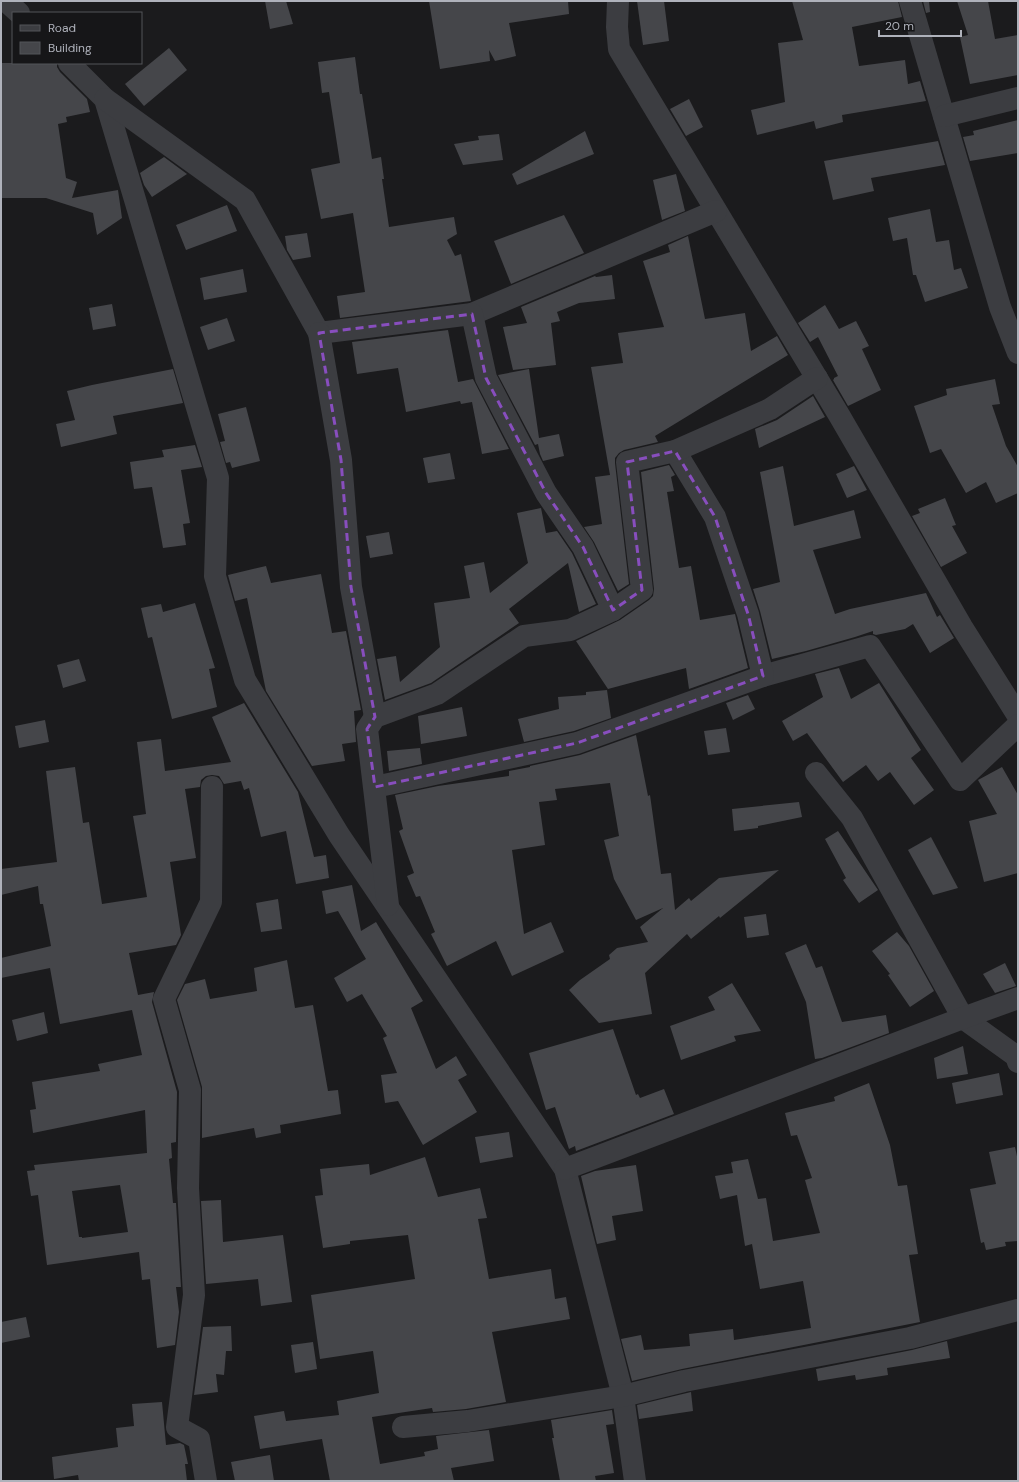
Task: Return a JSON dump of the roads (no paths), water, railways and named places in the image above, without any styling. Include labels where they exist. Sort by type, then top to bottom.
[{"type":"street","points":[[6,1],[17,12]]},
{"type":"street","points":[[618,1],[617,28],[619,49],[817,378],[962,627],[1018,716]]},
{"type":"street","points":[[910,1],[1000,307],[1018,353]]},
{"type":"street","points":[[70,64],[105,99],[245,200],[319,333],[341,460],[351,587],[375,718]]},
{"type":"street","points":[[944,116],[1018,98]]},
{"type":"street","points":[[105,99],[218,478],[215,576],[245,680],[339,834],[565,1169],[623,1396],[635,1481]]},
{"type":"street","points":[[319,333],[472,314],[716,211]]},
{"type":"street","points":[[472,314],[486,378],[546,493],[583,547],[613,610]]},
{"type":"street","points":[[388,908],[367,729],[375,718],[437,694],[524,636],[570,630],[613,610],[642,590],[627,462],[675,451],[770,409],[817,378]]},
{"type":"street","points":[[675,451],[715,517],[748,614],[762,676]]},
{"type":"street","points":[[375,787],[577,743],[762,676],[870,646],[960,780],[1018,725]]},
{"type":"street","points":[[816,773],[852,818],[963,1018],[1016,1056],[1018,1062]]},
{"type":"street","points":[[206,1481],[199,1439],[177,1427],[194,1295],[188,1188],[190,1090],[164,999],[211,902],[212,786]]},
{"type":"street","points":[[565,1169],[1018,998]]},
{"type":"street","points":[[403,1427],[468,1421],[623,1396],[684,1381],[910,1338],[1018,1310]]}]
